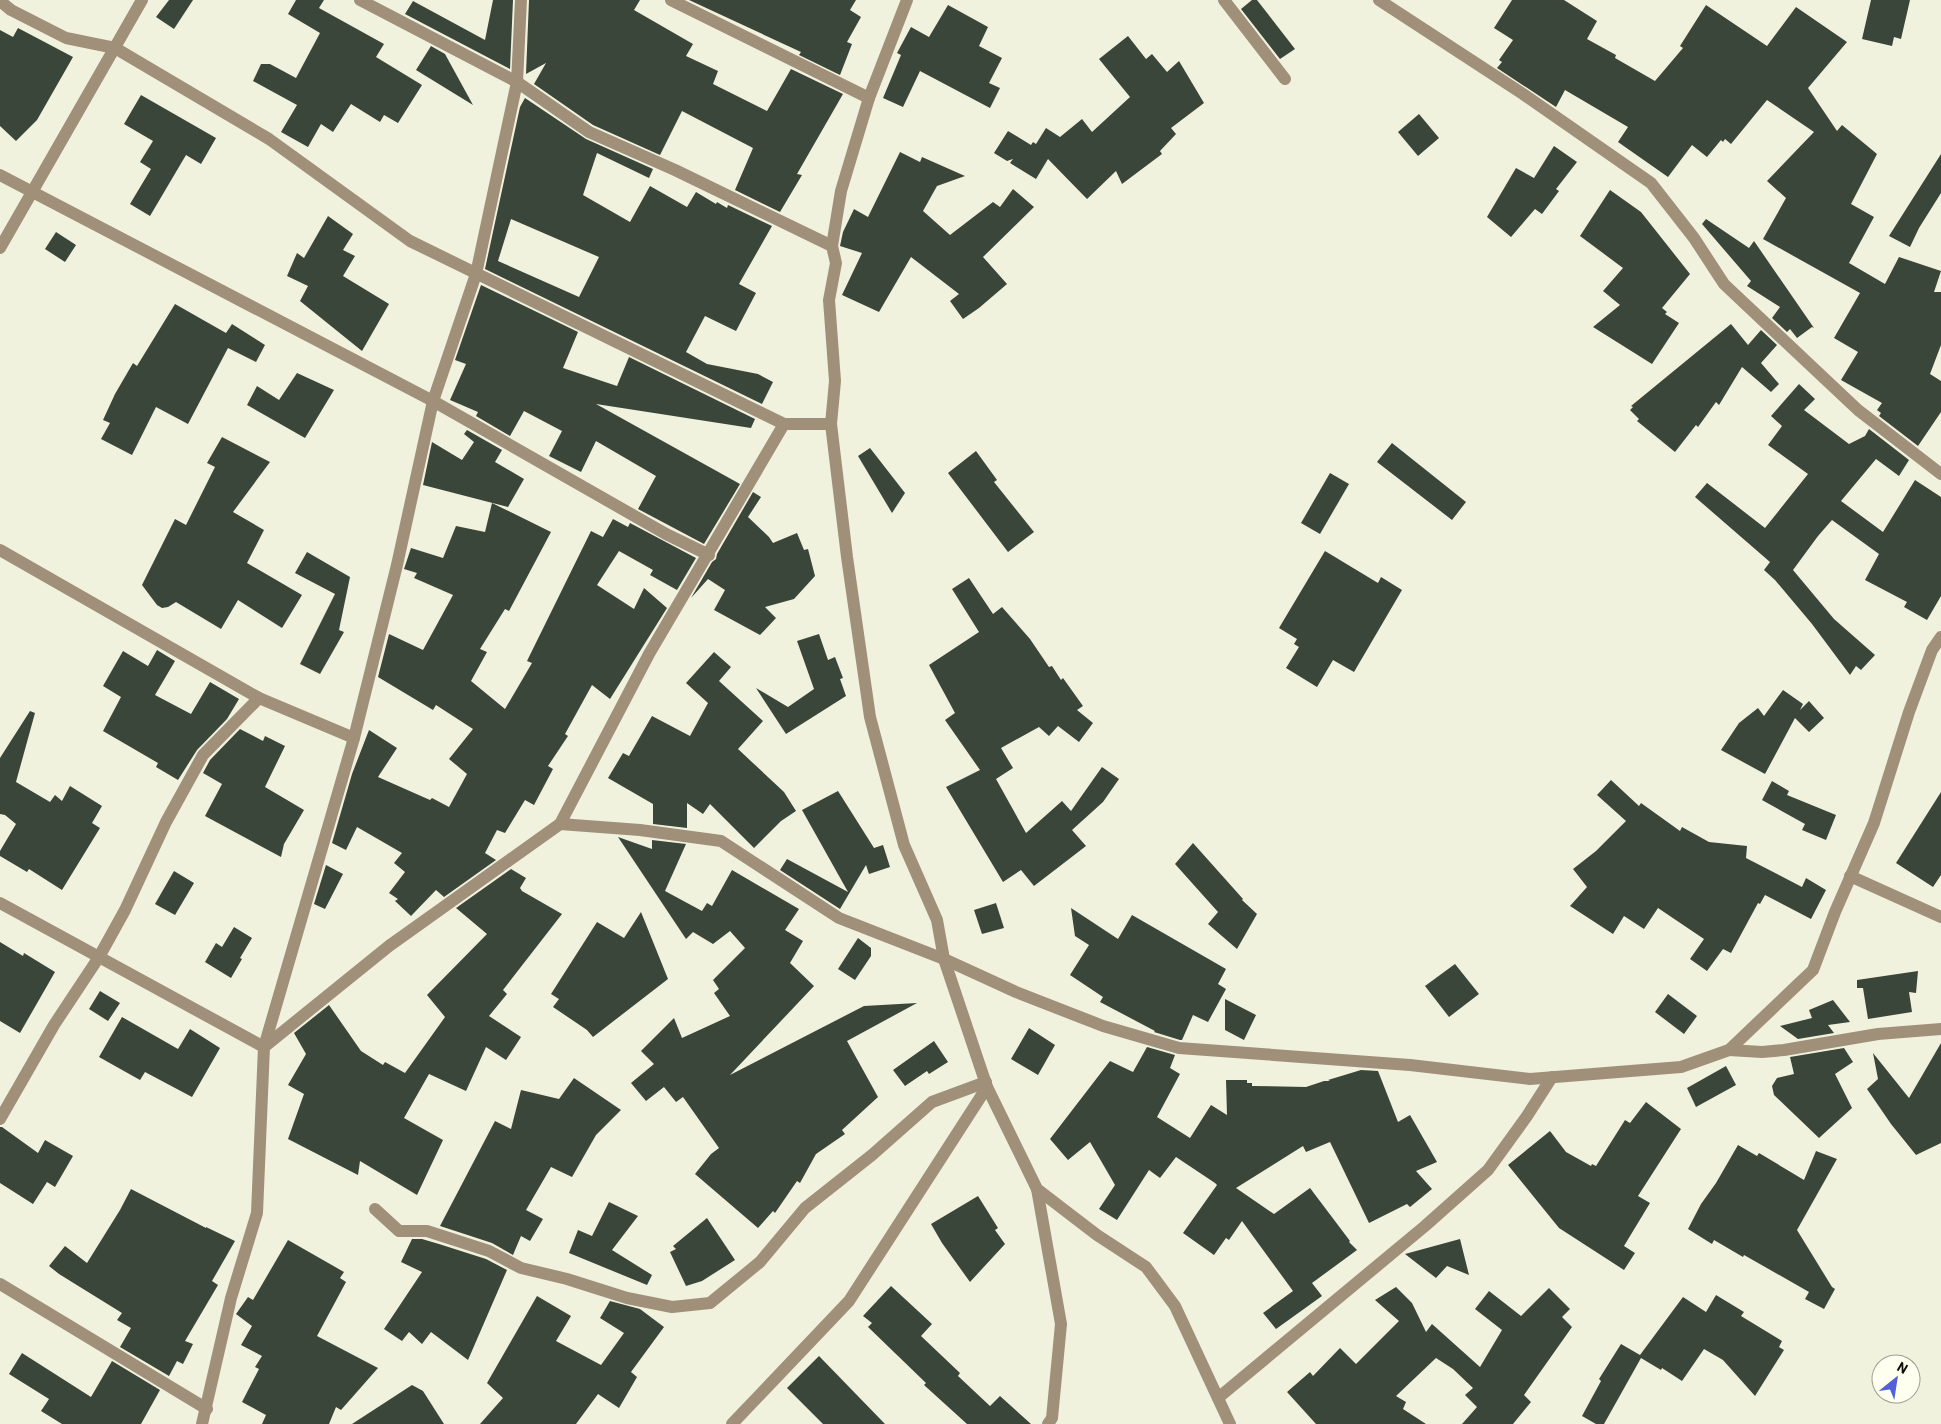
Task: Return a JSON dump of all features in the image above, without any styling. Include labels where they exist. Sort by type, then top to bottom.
[{"type":"street","points":[[0,248],[142,0]]},
{"type":"street","points":[[360,0],[517,82],[589,132],[675,170],[832,246]]},
{"type":"street","points":[[202,1424],[207,1409],[231,1298],[257,1213],[264,1047],[354,738],[397,565],[433,401],[476,274],[517,82],[521,0]]},
{"type":"street","points":[[671,0],[869,98]]},
{"type":"street","points":[[907,0],[869,98],[842,191],[832,246],[836,263],[828,300],[835,381],[831,424],[847,557],[870,717],[904,845],[937,920],[944,959],[987,1085],[1037,1189],[1061,1324],[1052,1418],[1048,1424]]},
{"type":"street","points":[[1224,0],[1285,79]]},
{"type":"street","points":[[1379,0],[1523,94],[1651,183],[1694,238],[1724,284],[1858,410],[1941,474]]},
{"type":"street","points":[[0,1],[11,10],[66,38],[115,48],[269,139],[410,241],[784,424],[831,424]]},
{"type":"street","points":[[0,175],[433,401],[658,530],[709,555]]},
{"type":"street","points":[[264,1047],[389,946],[560,824],[649,654],[709,555],[714,543],[784,424]]},
{"type":"street","points":[[0,550],[259,698],[354,738]]},
{"type":"street","points":[[1729,1050],[1813,970],[1850,876],[1874,823],[1909,712],[1932,650],[1941,637]]},
{"type":"street","points":[[0,1119],[54,1025],[99,957],[125,910],[166,822],[202,755],[259,698]]},
{"type":"street","points":[[560,824],[640,830],[721,841],[838,918],[944,959],[1016,992],[1104,1026],[1179,1048],[1400,1064],[1530,1079],[1681,1067],[1729,1050],[1762,1052],[1784,1050],[1878,1034],[1941,1029]]},
{"type":"street","points":[[1850,876],[1941,917]]},
{"type":"street","points":[[0,903],[264,1047]]},
{"type":"street","points":[[1218,1398],[1418,1232],[1488,1170],[1528,1116],[1552,1076]]},
{"type":"street","points":[[375,1209],[399,1231],[428,1231],[489,1251],[521,1268],[567,1279],[627,1298],[672,1307],[710,1303],[760,1262],[805,1208],[872,1155],[932,1102],[987,1085]]},
{"type":"street","points":[[732,1424],[849,1301],[987,1085]]},
{"type":"street","points":[[1037,1189],[1097,1235],[1146,1267],[1175,1306],[1230,1424]]},
{"type":"street","points":[[0,1284],[207,1409]]},
{"type":"building","points":[[169,0],[193,0],[174,29],[156,17]]},
{"type":"building","points":[[296,0],[324,0],[319,8],[384,44],[376,57],[422,85],[398,123],[384,115],[380,122],[351,104],[333,132],[321,124],[308,147],[281,132],[297,105],[253,81],[261,64],[270,64],[296,78],[320,33],[288,14]]},
{"type":"building","points":[[493,0],[513,0],[510,69],[405,14],[413,1],[485,40]]},
{"type":"building","points":[[529,0],[640,0],[634,10],[693,44],[686,56],[718,71],[713,84],[767,111],[791,69],[843,94],[797,174],[802,175],[780,212],[735,190],[753,148],[682,111],[660,155],[593,125],[534,84],[546,63],[526,74]]},
{"type":"building","points":[[689,0],[856,0],[850,10],[861,17],[847,42],[852,44],[840,75],[799,55],[801,52]]},
{"type":"building","points":[[1252,0],[1257,0],[1295,49],[1280,59],[1241,9]]},
{"type":"building","points":[[1512,0],[1564,0],[1597,21],[1587,39],[1616,55],[1615,58],[1655,81],[1683,48],[1680,46],[1706,5],[1767,46],[1796,7],[1847,42],[1808,88],[1837,131],[1842,125],[1877,154],[1851,204],[1874,217],[1849,263],[1885,284],[1899,257],[1941,271],[1934,292],[1941,292],[1941,345],[1930,374],[1941,381],[1941,412],[1918,446],[1879,416],[1881,413],[1877,410],[1882,403],[1841,380],[1858,352],[1834,338],[1860,293],[1763,239],[1786,198],[1767,181],[1814,132],[1767,100],[1731,144],[1725,139],[1723,142],[1721,140],[1707,157],[1692,145],[1668,177],[1618,142],[1628,127],[1565,90],[1556,107],[1497,68],[1502,62],[1499,60],[1513,40],[1494,28]]},
{"type":"building","points":[[1871,0],[1910,0],[1901,39],[1894,37],[1892,46],[1862,39]]},
{"type":"building","points":[[948,5],[988,27],[979,46],[1002,58],[989,83],[1000,88],[990,108],[920,71],[903,107],[883,98],[901,55],[897,53],[911,27],[929,37]]},
{"type":"building","points":[[18,28],[73,57],[37,120],[16,141],[0,126],[0,30],[13,37]]},
{"type":"building","points":[[1128,36],[1146,59],[1152,54],[1167,72],[1179,61],[1204,103],[1171,128],[1176,134],[1160,151],[1162,154],[1122,184],[1116,171],[1087,199],[1048,159],[1036,179],[1010,163],[1013,159],[1007,161],[994,153],[1008,131],[1031,145],[1033,142],[1036,144],[1046,128],[1060,137],[1082,119],[1092,132],[1130,97],[1099,59]]},
{"type":"building","points":[[431,46],[445,54],[473,105],[416,70]]},
{"type":"building","points":[[141,95],[216,138],[201,164],[186,155],[150,216],[130,204],[151,169],[140,162],[153,141],[124,124]]},
{"type":"building","points":[[525,98],[586,139],[653,169],[649,178],[597,153],[583,195],[630,222],[650,186],[687,207],[696,192],[716,204],[717,202],[727,208],[728,205],[772,226],[739,284],[756,293],[736,331],[705,316],[686,352],[707,364],[758,374],[773,382],[762,404],[485,269],[520,107]],"holes":[[[511,219],[599,257],[579,297],[498,261]]]},
{"type":"building","points":[[1419,114],[1439,138],[1418,156],[1398,132]]},
{"type":"building","points":[[1554,146],[1577,162],[1556,189],[1559,191],[1542,214],[1535,209],[1511,237],[1487,217],[1516,168],[1534,178]]},
{"type":"building","points":[[900,152],[920,162],[922,157],[965,176],[937,186],[923,211],[950,235],[993,202],[1000,207],[1013,189],[1034,207],[983,257],[1007,284],[963,319],[950,301],[959,294],[911,257],[879,312],[842,295],[862,253],[840,246],[843,232],[854,209],[868,217]]},
{"type":"building","points":[[1941,154],[1941,193],[1919,228],[1910,247],[1889,236]]},
{"type":"building","points":[[1610,190],[1641,212],[1690,274],[1662,308],[1667,312],[1665,314],[1679,323],[1652,364],[1593,327],[1620,305],[1603,291],[1623,268],[1580,236]]},
{"type":"building","points":[[328,216],[353,234],[343,250],[355,256],[343,276],[389,304],[362,351],[300,301],[308,286],[287,276],[297,253],[304,258]]},
{"type":"building","points":[[1706,219],[1749,248],[1754,241],[1814,328],[1812,327],[1797,338],[1790,329],[1787,332],[1772,318],[1780,307],[1747,286],[1751,281],[1702,224]]},
{"type":"building","points":[[56,232],[76,245],[65,262],[45,249]]},
{"type":"building","points":[[481,285],[578,332],[563,368],[617,386],[629,357],[755,419],[751,428],[596,404],[740,484],[704,544],[638,509],[656,476],[596,441],[581,472],[549,456],[562,431],[524,411],[510,436],[476,416],[478,412],[450,400],[466,364],[455,360]]},
{"type":"building","points":[[175,304],[226,333],[232,324],[265,345],[256,362],[228,348],[188,424],[156,407],[132,455],[101,439],[110,423],[103,420],[133,363],[137,366]]},
{"type":"building","points":[[1731,324],[1748,345],[1761,330],[1777,345],[1761,363],[1779,384],[1771,392],[1742,367],[1719,405],[1716,402],[1698,427],[1696,425],[1675,452],[1637,421],[1639,419],[1630,410],[1633,407],[1631,406]]},
{"type":"building","points":[[297,373],[334,390],[305,438],[247,405],[257,386],[279,400]]},
{"type":"building","points":[[1799,384],[1815,399],[1804,410],[1849,444],[1865,436],[1869,429],[1909,460],[1899,476],[1876,459],[1841,501],[1883,532],[1915,480],[1941,497],[1941,596],[1927,620],[1904,607],[1907,602],[1865,580],[1879,554],[1832,520],[1793,570],[1834,619],[1875,655],[1861,670],[1856,666],[1850,675],[1812,624],[1775,580],[1764,570],[1770,562],[1695,497],[1707,483],[1765,528],[1808,474],[1768,445],[1782,426],[1771,416]]},
{"type":"building","points":[[467,430],[502,450],[495,462],[524,479],[508,507],[423,485],[432,442],[462,460],[474,442],[464,434]]},
{"type":"building","points":[[222,437],[270,462],[233,512],[264,530],[247,563],[302,595],[282,628],[238,600],[221,629],[176,602],[162,608],[157,605],[142,585],[175,519],[186,525],[215,467],[207,463]]},
{"type":"building","points":[[1392,443],[1466,502],[1452,520],[1377,462]]},
{"type":"building","points":[[870,448],[905,493],[892,513],[858,456]]},
{"type":"building","points":[[976,451],[997,480],[994,482],[1034,532],[1008,552],[948,473]]},
{"type":"building","points":[[1330,473],[1349,484],[1320,534],[1301,523]]},
{"type":"building","points":[[753,492],[761,497],[748,517],[773,543],[797,533],[804,550],[808,549],[815,576],[794,599],[765,607],[776,618],[760,635],[714,610],[725,590],[708,579],[691,598],[712,562],[716,559],[717,554]]},
{"type":"building","points":[[492,503],[551,532],[509,611],[505,609],[480,649],[487,652],[471,681],[505,709],[532,663],[527,661],[591,531],[603,537],[613,519],[628,527],[630,523],[696,558],[677,590],[650,575],[653,570],[619,551],[597,585],[634,609],[644,588],[667,608],[610,699],[592,685],[565,734],[568,736],[548,766],[553,769],[534,805],[525,800],[505,833],[497,830],[485,853],[496,860],[444,897],[436,890],[411,916],[395,901],[398,899],[389,893],[405,872],[394,863],[402,853],[357,827],[346,850],[332,843],[352,774],[369,730],[397,748],[378,777],[430,800],[432,798],[449,807],[467,774],[449,759],[473,729],[436,705],[433,710],[378,677],[389,634],[423,650],[453,595],[414,578],[417,573],[404,569],[411,548],[443,558],[456,526],[485,532]]},
{"type":"building","points":[[1325,551],[1378,583],[1381,577],[1402,590],[1354,672],[1333,660],[1317,687],[1286,668],[1299,647],[1294,644],[1297,639],[1279,628]]},
{"type":"building","points":[[307,552],[350,577],[339,630],[344,632],[320,674],[300,664],[335,594],[295,573]]},
{"type":"building","points":[[969,578],[993,614],[1002,607],[1030,639],[1049,667],[1052,666],[1061,680],[1063,678],[1083,706],[1077,710],[1093,723],[1079,742],[1058,726],[1049,736],[1039,727],[1001,748],[1013,768],[996,779],[1026,833],[1062,801],[1071,811],[1102,767],[1119,779],[1103,802],[1072,830],[1086,846],[1034,886],[1021,870],[1003,882],[946,787],[980,770],[945,720],[955,713],[929,665],[979,632],[952,589]]},
{"type":"building","points":[[819,634],[828,660],[835,657],[843,678],[840,679],[846,696],[786,734],[756,688],[788,707],[814,689],[797,641]]},
{"type":"building","points":[[157,650],[175,661],[155,695],[191,714],[210,682],[239,699],[227,719],[197,750],[178,780],[156,767],[158,763],[103,731],[121,697],[103,686],[123,651],[148,666]]},
{"type":"building","points":[[714,652],[731,667],[719,681],[763,721],[738,749],[784,792],[796,811],[781,821],[754,848],[710,804],[703,814],[687,803],[687,828],[653,824],[653,804],[608,778],[623,753],[629,756],[652,716],[690,736],[708,703],[686,683]]},
{"type":"building","points":[[1783,690],[1803,704],[1800,710],[1809,701],[1824,718],[1809,732],[1795,718],[1765,774],[1721,750],[1739,723],[1758,708],[1764,716]]},
{"type":"building","points":[[30,711],[35,713],[16,782],[50,802],[55,795],[62,801],[70,786],[102,806],[92,823],[100,828],[62,890],[29,869],[27,872],[0,856],[0,851],[16,824],[5,815],[0,814],[0,758]]},
{"type":"building","points":[[240,729],[263,741],[265,736],[285,746],[265,787],[304,810],[284,844],[281,857],[205,816],[222,784],[203,773],[210,760]]},
{"type":"building","points":[[1611,780],[1639,806],[1641,803],[1680,831],[1682,827],[1709,842],[1747,846],[1746,858],[1802,887],[1806,878],[1826,890],[1811,919],[1765,895],[1760,904],[1758,903],[1731,953],[1723,949],[1707,971],[1690,959],[1704,939],[1658,908],[1644,929],[1624,916],[1613,934],[1570,906],[1587,887],[1573,869],[1596,851],[1626,821],[1597,795]]},
{"type":"building","points":[[1772,781],[1789,791],[1787,795],[1836,815],[1826,840],[1802,830],[1805,824],[1762,800]]},
{"type":"building","points":[[838,791],[874,848],[883,845],[890,867],[869,874],[866,865],[840,909],[780,870],[787,859],[848,892],[802,810]]},
{"type":"building","points":[[1941,792],[1941,875],[1933,887],[1896,863]]},
{"type":"building","points":[[618,837],[652,849],[652,840],[686,844],[665,891],[702,911],[707,903],[712,906],[732,870],[799,909],[785,930],[803,941],[790,963],[814,986],[730,1075],[864,1006],[917,1003],[847,1041],[878,1097],[842,1130],[845,1134],[816,1154],[800,1183],[797,1181],[775,1213],[773,1211],[758,1228],[695,1174],[711,1154],[719,1148],[683,1097],[676,1102],[664,1087],[646,1101],[631,1083],[654,1064],[641,1051],[674,1018],[682,1038],[730,1016],[714,993],[719,989],[713,980],[745,948],[730,931],[713,944],[693,932],[686,939]]},
{"type":"building","points":[[1193,843],[1242,900],[1257,914],[1237,949],[1208,924],[1218,912],[1175,864]]},
{"type":"building","points":[[326,865],[343,874],[325,909],[314,904]]},
{"type":"building","points":[[511,869],[526,878],[520,888],[522,891],[562,914],[503,990],[507,994],[489,1016],[521,1037],[506,1060],[486,1047],[466,1091],[429,1074],[404,1118],[443,1140],[417,1195],[360,1161],[358,1175],[288,1139],[304,1094],[288,1085],[306,1054],[294,1033],[329,1005],[361,1051],[383,1065],[385,1062],[405,1073],[445,1017],[427,995],[487,934],[456,908]]},
{"type":"building","points":[[174,871],[194,883],[175,915],[155,904]]},
{"type":"building","points":[[996,903],[1004,928],[982,934],[974,910]]},
{"type":"building","points":[[1071,908],[1118,939],[1132,915],[1226,969],[1218,984],[1226,989],[1208,1022],[1193,1015],[1182,1040],[1180,1040],[1154,1032],[1100,1002],[1103,997],[1070,975],[1089,945],[1075,936]]},
{"type":"building","points":[[641,912],[668,979],[593,1037],[587,1030],[553,1007],[559,999],[551,994],[597,922],[624,938]]},
{"type":"building","points":[[234,927],[252,938],[231,978],[205,962],[216,943],[222,947]]},
{"type":"building","points":[[858,938],[871,948],[871,956],[855,980],[838,969]]},
{"type":"building","points":[[0,942],[23,956],[24,953],[55,972],[20,1033],[0,1021]]},
{"type":"building","points":[[1455,964],[1479,994],[1449,1017],[1425,986]]},
{"type":"building","points":[[1918,971],[1916,993],[1909,992],[1912,1012],[1868,1019],[1863,988],[1857,988],[1857,980]]},
{"type":"building","points":[[100,991],[120,1003],[108,1021],[89,1009]]},
{"type":"building","points":[[1668,994],[1697,1016],[1684,1034],[1655,1012]]},
{"type":"building","points":[[1225,999],[1256,1015],[1244,1040],[1225,1030]]},
{"type":"building","points":[[1833,1000],[1850,1022],[1828,1025],[1834,1033],[1798,1039],[1780,1026],[1812,1018],[1809,1010]]},
{"type":"building","points":[[122,1017],[178,1049],[190,1029],[220,1048],[192,1097],[145,1072],[140,1080],[99,1057]]},
{"type":"building","points":[[1029,1028],[1055,1045],[1038,1075],[1011,1059]]},
{"type":"building","points":[[934,1041],[948,1062],[929,1074],[927,1071],[905,1086],[893,1070]]},
{"type":"building","points":[[1941,1043],[1941,1143],[1916,1155],[1891,1124],[1867,1089],[1878,1079],[1873,1053],[1909,1098]]},
{"type":"building","points":[[1147,1047],[1175,1055],[1170,1068],[1180,1074],[1157,1117],[1190,1138],[1211,1105],[1227,1115],[1226,1080],[1247,1080],[1247,1083],[1252,1083],[1252,1086],[1306,1087],[1361,1070],[1378,1071],[1398,1122],[1410,1115],[1437,1162],[1416,1171],[1432,1189],[1410,1207],[1407,1204],[1369,1223],[1330,1142],[1306,1152],[1303,1146],[1236,1188],[1274,1214],[1310,1188],[1349,1242],[1357,1250],[1312,1283],[1322,1296],[1276,1329],[1263,1313],[1293,1291],[1242,1221],[1229,1240],[1226,1238],[1214,1255],[1183,1233],[1217,1185],[1215,1183],[1176,1157],[1160,1178],[1149,1170],[1117,1220],[1099,1209],[1115,1185],[1090,1142],[1068,1160],[1050,1139],[1110,1061],[1133,1072]]},
{"type":"building","points":[[1844,1048],[1853,1062],[1835,1074],[1852,1108],[1819,1138],[1774,1095],[1772,1086],[1777,1078],[1794,1074],[1790,1057]]},
{"type":"building","points":[[1726,1066],[1736,1085],[1696,1107],[1687,1088]]},
{"type":"building","points":[[574,1078],[621,1110],[596,1135],[572,1177],[551,1167],[526,1210],[543,1219],[530,1241],[521,1236],[513,1255],[492,1243],[440,1226],[495,1121],[511,1129],[521,1090],[559,1099]]},
{"type":"building","points":[[1646,1102],[1681,1129],[1638,1196],[1650,1203],[1624,1246],[1635,1253],[1624,1270],[1559,1228],[1508,1165],[1550,1131],[1566,1152],[1591,1166],[1592,1164],[1596,1166],[1625,1120],[1630,1123]]},
{"type":"building","points":[[0,1127],[38,1153],[45,1140],[73,1156],[55,1187],[47,1182],[33,1204],[0,1183]]},
{"type":"building","points":[[1738,1145],[1757,1156],[1759,1153],[1804,1180],[1816,1151],[1837,1159],[1797,1230],[1835,1289],[1824,1309],[1805,1299],[1809,1292],[1744,1255],[1743,1257],[1714,1240],[1712,1244],[1688,1229],[1701,1204],[1716,1183]]},
{"type":"building","points":[[131,1189],[235,1241],[212,1281],[218,1285],[185,1341],[193,1344],[183,1364],[177,1361],[169,1376],[120,1347],[131,1328],[117,1320],[122,1313],[49,1266],[65,1246],[87,1263]]},
{"type":"building","points":[[978,1196],[998,1228],[995,1230],[1005,1244],[970,1282],[931,1224]]},
{"type":"building","points":[[609,1202],[638,1216],[612,1250],[652,1275],[647,1285],[569,1253],[578,1230],[592,1236]]},
{"type":"building","points":[[707,1218],[735,1260],[702,1281],[686,1286],[670,1252],[676,1249],[673,1246]]},
{"type":"building","points":[[412,1239],[422,1239],[486,1259],[507,1270],[468,1360],[431,1332],[422,1344],[409,1332],[402,1341],[384,1329],[422,1272],[401,1262]]},
{"type":"building","points":[[1460,1239],[1469,1275],[1447,1266],[1436,1278],[1405,1254]]},
{"type":"building","points":[[288,1240],[344,1272],[340,1278],[346,1282],[317,1336],[378,1368],[341,1410],[336,1407],[329,1424],[262,1424],[266,1415],[242,1402],[259,1369],[255,1367],[262,1356],[241,1345],[252,1326],[236,1314],[248,1297],[253,1300]]},
{"type":"building","points":[[891,1286],[932,1324],[921,1336],[960,1373],[958,1376],[990,1406],[1000,1396],[1031,1424],[967,1424],[924,1385],[926,1383],[868,1327],[872,1323],[863,1316]]},
{"type":"building","points":[[1396,1287],[1412,1303],[1426,1332],[1432,1324],[1480,1367],[1502,1330],[1475,1309],[1489,1291],[1521,1316],[1549,1288],[1570,1309],[1562,1317],[1572,1327],[1524,1395],[1531,1402],[1513,1424],[1462,1424],[1477,1407],[1465,1395],[1473,1388],[1453,1369],[1436,1358],[1396,1396],[1406,1402],[1403,1409],[1426,1424],[1316,1424],[1287,1392],[1310,1372],[1313,1376],[1340,1348],[1356,1364],[1399,1321],[1375,1300]]},
{"type":"building","points":[[1716,1295],[1744,1312],[1741,1316],[1782,1341],[1779,1347],[1784,1350],[1755,1396],[1723,1360],[1704,1349],[1682,1381],[1662,1368],[1661,1370],[1641,1358],[1604,1424],[1596,1424],[1582,1416],[1601,1381],[1599,1379],[1621,1344],[1640,1355],[1683,1297],[1706,1312]]},
{"type":"building","points":[[537,1296],[571,1316],[556,1341],[601,1365],[624,1333],[600,1318],[610,1301],[640,1309],[664,1327],[631,1372],[637,1377],[619,1408],[598,1394],[576,1424],[480,1424],[503,1398],[487,1383]]},
{"type":"building","points":[[22,1353],[91,1397],[112,1361],[160,1390],[141,1424],[62,1424],[41,1411],[49,1399],[9,1374]]},
{"type":"building","points":[[819,1356],[885,1424],[823,1424],[787,1388]]},
{"type":"building","points":[[412,1385],[423,1391],[444,1424],[352,1424]]}]
